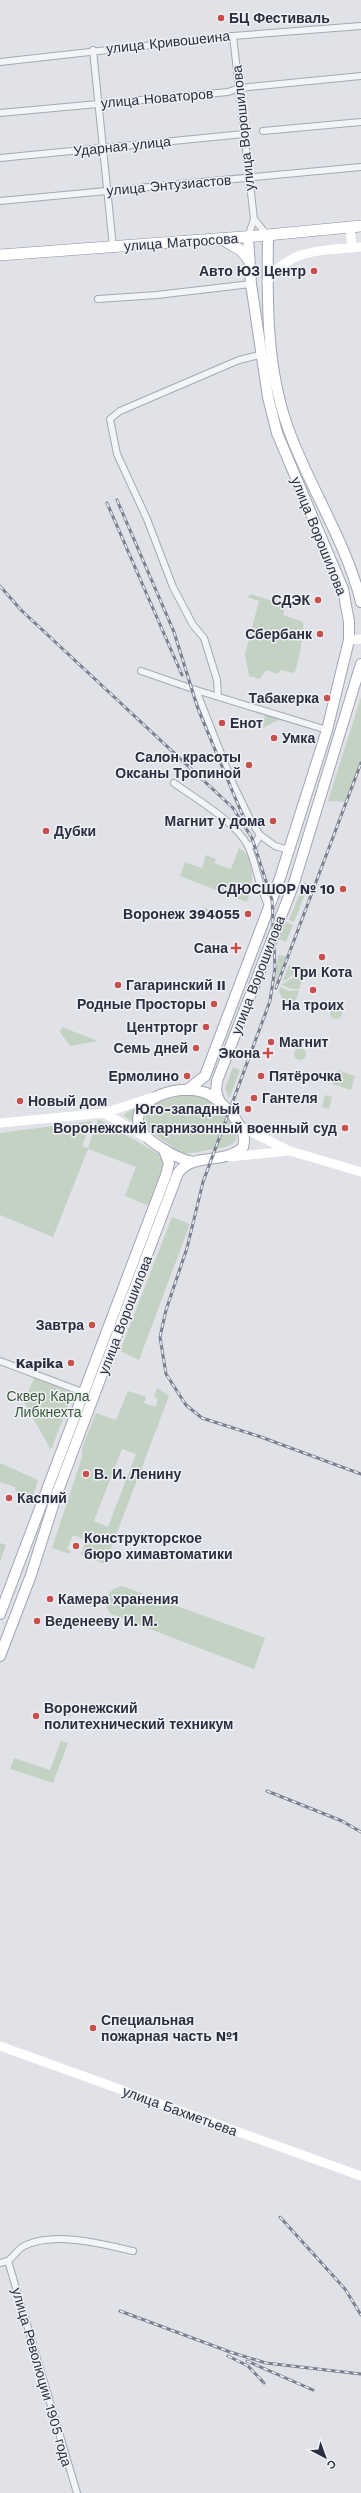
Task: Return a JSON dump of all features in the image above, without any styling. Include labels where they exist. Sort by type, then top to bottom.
[{"type":"highway","name":"улица Матросова","points":[[0,255],[248,237],[356,226]]},
{"type":"highway","points":[[221,239],[242,251],[249,260]]},
{"type":"main road","name":"улица Ворошилова","points":[[268,235],[267,282],[272,361],[278,393],[288,428],[352,573],[361,602]]},
{"type":"main road","name":"улица Ворошилова","points":[[187,1090],[205,1076],[270,907],[327,730],[349,640],[349,622],[343,589],[277,433],[260,355],[251,284],[248,237]]},
{"type":"main road","name":"улица Ворошилова","points":[[220,1103],[216,1091],[217,1081],[294,883],[361,664]]},
{"type":"main road","name":"улица Ворошилова","points":[[153,1097],[187,1090],[204,1092],[220,1103],[243,1128]]},
{"type":"main road","points":[[153,1097],[140,1109],[138,1124],[145,1137],[178,1158],[193,1162],[229,1157],[243,1147],[246,1137],[243,1128]]},
{"type":"main road","name":"улица Ворошилова","points":[[0,1614],[85,1393],[166,1175],[169,1163],[164,1150]]},
{"type":"main road","name":"улица Ворошилова","points":[[0,1656],[18,1609],[59,1488],[178,1173],[182,1168],[193,1162]]},
{"type":"main road","points":[[3,1604],[18,1609]]},
{"type":"street","name":"улица Кривошеина","points":[[0,62],[93,50],[233,36],[361,26]]},
{"type":"street","name":"улица Ворошилова","points":[[233,36],[248,178],[254,219],[248,237]]},
{"type":"street","points":[[93,50],[113,247]]},
{"type":"street","name":"улица Новаторов","points":[[0,113],[228,92],[239,88],[361,76]]},
{"type":"street","points":[[263,131],[361,122]]},
{"type":"street","name":"Ударная улица","points":[[0,158],[244,134]]},
{"type":"street","name":"улица Энтузиастов","points":[[0,201],[361,167]]},
{"type":"street","points":[[254,219],[268,235]]},
{"type":"street","points":[[267,282],[276,268],[294,256],[357,247],[356,226]]},
{"type":"street","points":[[98,299],[156,295],[251,284]]},
{"type":"street","points":[[218,696],[217,680],[204,638],[193,625],[173,587],[147,518],[117,454],[110,419],[120,411],[239,360],[260,355]]},
{"type":"street","points":[[349,640],[361,639]]},
{"type":"street","points":[[141,671],[196,690],[327,730]]},
{"type":"street","points":[[196,690],[233,784],[260,835],[275,846],[289,850]]},
{"type":"street","points":[[174,783],[215,812],[233,828],[248,846],[261,892],[270,907]]},
{"type":"street","points":[[248,846],[255,844],[260,835]]},
{"type":"street","points":[[0,1123],[104,1112],[153,1097]]},
{"type":"street","points":[[104,1112],[145,1137]]},
{"type":"street","points":[[243,1128],[290,1151],[361,1172]]},
{"type":"street","points":[[229,1157],[290,1151]]},
{"type":"street","points":[[0,1362],[85,1393]]},
{"type":"street","name":"улица Бахметьева","points":[[0,2046],[361,2176]]},
{"type":"street","points":[[0,2263],[8,2261],[22,2246],[43,2240],[96,2242],[134,2251]]},
{"type":"street","name":"улица Революции 1905 года","points":[[8,2261],[77,2493]]},
{"type":"green space","points":[[251,594],[282,604],[285,607],[283,615],[303,622],[301,648],[294,673],[280,670],[278,674],[266,670],[260,679],[249,676],[245,654],[259,601],[247,597]]},
{"type":"green space","points":[[361,697],[361,762],[346,802],[328,801]]},
{"type":"green space","points":[[265,715],[280,719],[263,728]]},
{"type":"green space","points":[[239,848],[249,858],[251,865],[252,881],[247,902],[180,876],[185,862],[202,868],[206,855],[216,859],[214,863],[231,869]]},
{"type":"green space","points":[[304,882],[309,884],[294,922],[289,920]]},
{"type":"green space","points":[[205,908],[208,909],[207,914],[212,915],[210,910],[218,913],[215,919],[203,914]]},
{"type":"green space","points":[[286,922],[293,925],[286,942],[279,939]]},
{"type":"green space","points":[[278,955],[286,956],[275,990]]},
{"type":"green space","points":[[289,965],[305,967],[282,982]]},
{"type":"green space","points":[[306,969],[299,989],[292,989],[281,985]]},
{"type":"green space","points":[[280,987],[289,991],[299,990],[293,1009],[289,1012],[279,992]]},
{"type":"green space","points":[[338,1007],[341,1008],[341,1018],[334,1019],[331,1018],[330,1011],[331,1008]]},
{"type":"green space","points":[[62,1027],[98,1041],[70,1046],[60,1032]]},
{"type":"green space","points":[[298,1048],[302,1048],[306,1054],[302,1060],[298,1060],[294,1056],[294,1052]]},
{"type":"green space","points":[[233,1067],[240,1070],[229,1099],[225,1088]]},
{"type":"green space","points":[[337,1070],[355,1076],[351,1090],[332,1084]]},
{"type":"green space","points":[[186,1095],[198,1096],[216,1106],[236,1131],[237,1137],[235,1141],[225,1147],[194,1153],[186,1153],[155,1135],[146,1122],[148,1110],[153,1103]]},
{"type":"green space","points":[[325,1095],[332,1097],[329,1109],[322,1107]]},
{"type":"green space","points":[[136,1108],[132,1122],[123,1115]]},
{"type":"green space","points":[[98,1119],[159,1154],[165,1167],[149,1206],[125,1196],[136,1167],[88,1149],[53,1237],[0,1215],[0,1133],[92,1121],[82,1146],[88,1148]]},
{"type":"green space","points":[[172,1217],[190,1224],[139,1360],[120,1351]]},
{"type":"green space","name":"Сквер Карла Либкнехта","points":[[34,1378],[73,1393],[51,1450],[24,1402]]},
{"type":"green space","points":[[157,1388],[169,1396],[105,1564],[81,1555],[86,1540],[73,1535],[67,1549],[71,1551],[70,1554],[52,1548],[82,1457],[82,1448],[96,1413],[116,1420],[128,1391],[146,1397],[144,1403],[156,1407],[158,1399],[154,1397]],"holes":[[[122,1449],[136,1454],[108,1527],[94,1521]]]},
{"type":"green space","points":[[0,1463],[38,1480],[30,1505],[17,1496],[15,1487],[0,1482]]},
{"type":"green space","points":[[0,1543],[6,1545],[0,1562]]},
{"type":"green space","points":[[122,1586],[265,1638],[254,1669],[111,1614],[106,1605],[107,1597],[113,1590]]},
{"type":"green space","points":[[61,1741],[68,1743],[53,1783],[10,1769],[14,1758],[50,1770]]},
{"type":"railway","points":[[117,500],[174,632],[198,709],[242,814]]},
{"type":"railway","points":[[107,503],[182,675]]},
{"type":"railway","points":[[0,586],[21,610],[233,808],[252,838],[272,900],[275,968],[270,1001],[203,1182],[187,1248],[166,1310],[160,1337],[166,1374],[186,1405],[202,1418],[261,1437],[361,1474]]},
{"type":"railway","points":[[276,988],[361,763]]},
{"type":"railway","points":[[267,1791],[342,1821],[361,1832]]},
{"type":"railway","points":[[280,2217],[345,2289],[361,2315]]},
{"type":"railway","points":[[120,2311],[230,2352],[266,2363],[361,2374]]},
{"type":"railway","points":[[228,2356],[248,2366],[264,2383]]},
{"type":"railway","points":[[247,2361],[313,2390]]},
{"type":"place","name":"БЦ Фестиваль","points":[[221,18]]},
{"type":"place","name":"Авто ЮЗ Центр","points":[[314,271]]},
{"type":"place","name":"СДЭК","points":[[318,600]]},
{"type":"place","name":"Сбербанк","points":[[320,634]]},
{"type":"place","name":"Табакерка","points":[[327,698]]},
{"type":"place","name":"Енот","points":[[222,723]]},
{"type":"place","name":"Умка","points":[[274,738]]},
{"type":"place","name":"Салон красоты Оксаны Тропиной","points":[[249,765]]},
{"type":"place","name":"Магнит у дома","points":[[273,821]]},
{"type":"place","name":"Дубки","points":[[46,831]]},
{"type":"place","name":"СДЮСШОР № 10","points":[[343,889]]},
{"type":"place","name":"Воронеж 394055","points":[[248,914]]},
{"type":"place","name":"Сана","points":[[236,948]]},
{"type":"place","name":"Три Кота","points":[[322,957]]},
{"type":"place","name":"Гагаринский II","points":[[118,985]]},
{"type":"place","name":"На троих","points":[[313,990]]},
{"type":"place","name":"Родные Просторы","points":[[214,1004]]},
{"type":"place","name":"Центрторг","points":[[206,1027]]},
{"type":"place","name":"Магнит","points":[[271,1042]]},
{"type":"place","name":"Семь дней","points":[[196,1048]]},
{"type":"place","name":"Экона","points":[[268,1053]]},
{"type":"place","name":"Ермолино","points":[[187,1076]]},
{"type":"place","name":"Пятёрочка","points":[[261,1076]]},
{"type":"place","name":"Гантеля","points":[[254,1098]]},
{"type":"place","name":"Новый дом","points":[[20,1101]]},
{"type":"place","name":"Юго-западный","points":[[248,1109]]},
{"type":"place","name":"Воронежский гарнизонный военный суд","points":[[345,1128]]},
{"type":"place","name":"Завтра","points":[[92,1325]]},
{"type":"place","name":"Kapika","points":[[71,1363]]},
{"type":"place","name":"В. И. Ленину","points":[[86,1474]]},
{"type":"place","name":"Каспий","points":[[9,1498]]},
{"type":"place","name":"Конструкторское бюро химавтоматики","points":[[76,1546]]},
{"type":"place","name":"Камера хранения","points":[[50,1599]]},
{"type":"place","name":"Веденееву И. М.","points":[[37,1621]]},
{"type":"place","name":"Воронежский политехнический техникум","points":[[36,1716]]},
{"type":"place","name":"Специальная пожарная часть №1","points":[[93,2028]]}]
